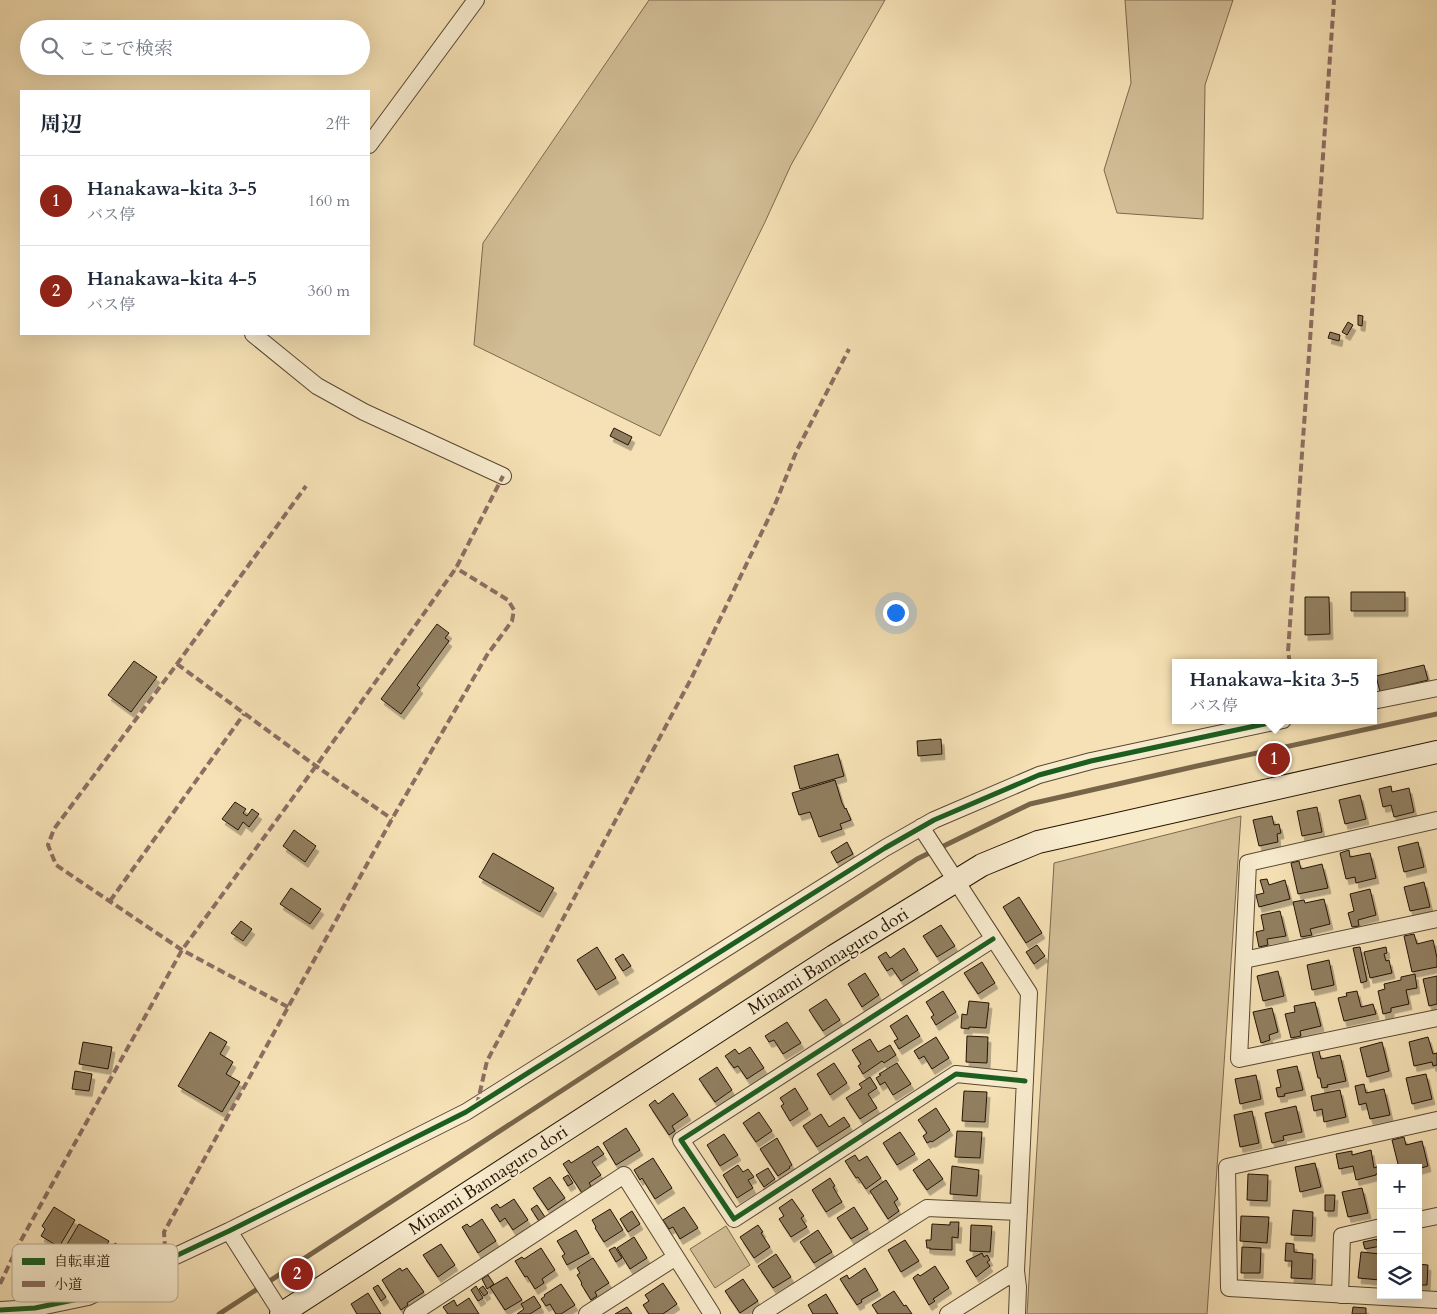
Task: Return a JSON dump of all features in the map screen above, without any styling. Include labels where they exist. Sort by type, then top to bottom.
[{"type":"street","points":[[370,144],[476,0]]},
{"type":"street","points":[[254,335],[317,386],[364,412],[503,476]]},
{"type":"street","points":[[1377,700],[1437,688]]},
{"type":"street","points":[[178,1255],[466,1112],[885,848],[925,834],[934,820],[1039,775],[1091,761],[1264,724]]},
{"type":"street","name":"Minami Bannaguro dori","points":[[279,1309],[834,956],[982,865],[1038,842],[1437,752]]},
{"type":"street","points":[[1437,820],[1248,863],[1239,1059],[1437,1018]]},
{"type":"street","points":[[925,834],[1029,993],[1016,1271],[1018,1287],[1017,1314]]},
{"type":"street","points":[[1244,960],[1437,919]]},
{"type":"street","points":[[993,939],[681,1140],[734,1219],[956,1074],[1025,1080]]},
{"type":"street","points":[[1437,1120],[1227,1167],[1229,1288],[1437,1300]]},
{"type":"street","points":[[412,1314],[624,1176],[712,1314]]},
{"type":"street","points":[[762,1314],[927,1208],[1019,1212]]},
{"type":"street","points":[[1422,1219],[1437,1216]]},
{"type":"street","points":[[1340,1295],[1342,1236],[1377,1229]]},
{"type":"street","points":[[228,1231],[279,1309]]},
{"type":"street","points":[[587,1314],[676,1257]]},
{"type":"street","points":[[948,1314],[1016,1271]]},
{"type":"street","points":[[0,1310],[35,1308],[64,1302]]},
{"type":"shaded area","points":[[649,0],[885,0],[791,165],[660,436],[474,345],[483,243]]},
{"type":"shaded area","points":[[1125,0],[1233,0],[1205,85],[1203,219],[1117,213],[1104,170],[1131,83]]},
{"type":"shaded area","points":[[1241,816],[1207,1314],[1027,1314],[1054,863]]},
{"type":"shaded area","points":[[726,1226],[750,1265],[715,1288],[690,1249]]},
{"type":"building","points":[[1358,315],[1363,316],[1362,326],[1358,325]]},
{"type":"building","points":[[1348,322],[1353,325],[1347,335],[1342,332]]},
{"type":"building","points":[[1330,332],[1340,335],[1339,341],[1328,338]]},
{"type":"building","points":[[614,428],[632,437],[628,445],[610,436]]},
{"type":"building","points":[[1351,592],[1405,592],[1405,611],[1351,611]]},
{"type":"building","points":[[1305,597],[1329,597],[1330,634],[1305,635]]},
{"type":"building","points":[[437,624],[449,633],[445,638],[449,641],[417,685],[420,688],[401,714],[381,699]]},
{"type":"building","points":[[134,661],[157,677],[131,712],[108,695]]},
{"type":"building","points":[[1424,665],[1428,680],[1380,692],[1377,676]]},
{"type":"building","points":[[941,739],[942,754],[918,756],[917,741]]},
{"type":"building","points":[[838,754],[844,776],[800,789],[794,766]]},
{"type":"building","points":[[835,780],[842,803],[851,820],[840,824],[842,829],[819,837],[810,812],[799,815],[792,793]]},
{"type":"building","points":[[1391,786],[1392,792],[1409,788],[1414,812],[1394,817],[1391,805],[1383,807],[1379,789]]},
{"type":"building","points":[[1360,795],[1366,819],[1345,824],[1339,800]]},
{"type":"building","points":[[235,802],[246,809],[243,813],[247,816],[252,809],[259,814],[249,827],[243,822],[238,830],[222,819]]},
{"type":"building","points":[[1317,807],[1322,832],[1302,836],[1297,811]]},
{"type":"building","points":[[1272,816],[1274,825],[1279,824],[1281,833],[1277,834],[1278,842],[1259,846],[1253,820]]},
{"type":"building","points":[[294,830],[316,846],[305,862],[283,846]]},
{"type":"building","points":[[847,842],[853,854],[837,863],[831,852]]},
{"type":"building","points":[[1418,842],[1424,867],[1404,872],[1398,847]]},
{"type":"building","points":[[1349,850],[1350,857],[1370,853],[1376,878],[1356,883],[1355,877],[1346,879],[1340,853]]},
{"type":"building","points":[[493,853],[554,888],[540,912],[479,877]]},
{"type":"building","points":[[1299,861],[1301,869],[1322,864],[1328,888],[1298,894],[1291,863]]},
{"type":"building","points":[[1267,879],[1269,885],[1285,880],[1290,899],[1259,907],[1256,895],[1264,893],[1260,880]]},
{"type":"building","points":[[1424,882],[1430,907],[1410,911],[1404,887]]},
{"type":"building","points":[[291,888],[321,909],[310,924],[280,904]]},
{"type":"building","points":[[1370,889],[1376,915],[1358,920],[1359,926],[1352,927],[1348,913],[1354,911],[1350,894]]},
{"type":"building","points":[[1019,897],[1042,933],[1026,943],[1003,907]]},
{"type":"building","points":[[1324,899],[1330,924],[1310,929],[1312,935],[1301,937],[1293,902],[1304,900],[1305,903]]},
{"type":"building","points":[[1280,911],[1286,936],[1267,939],[1268,945],[1259,947],[1256,932],[1264,930],[1261,915]]},
{"type":"building","points":[[241,921],[252,929],[243,941],[231,933]]},
{"type":"building","points":[[941,925],[955,946],[937,957],[923,936]]},
{"type":"building","points":[[1414,934],[1417,944],[1433,940],[1437,967],[1412,972],[1404,936]]},
{"type":"building","points":[[1037,945],[1045,956],[1034,964],[1026,952]]},
{"type":"building","points":[[597,947],[616,978],[596,990],[577,960]]},
{"type":"building","points":[[1360,947],[1367,981],[1361,983],[1353,948]]},
{"type":"building","points":[[1386,947],[1387,953],[1384,954],[1386,961],[1389,960],[1392,973],[1370,978],[1364,952]]},
{"type":"building","points":[[904,948],[918,970],[901,981],[892,968],[887,971],[878,957],[886,952],[890,958]]},
{"type":"building","points":[[623,954],[631,966],[623,971],[615,959]]},
{"type":"building","points":[[1329,960],[1334,985],[1312,990],[1307,965]]},
{"type":"building","points":[[982,962],[995,983],[978,994],[964,973]]},
{"type":"building","points":[[1278,971],[1284,996],[1263,1001],[1257,976]]},
{"type":"building","points":[[865,973],[879,995],[862,1007],[848,984]]},
{"type":"building","points":[[1415,974],[1417,988],[1406,990],[1409,1004],[1391,1008],[1391,1012],[1383,1014],[1378,991],[1385,989],[1384,984]]},
{"type":"building","points":[[1437,976],[1437,1004],[1429,1006],[1423,979]]},
{"type":"building","points":[[943,991],[956,1012],[936,1025],[931,1017],[934,1015],[926,1002]]},
{"type":"building","points":[[1357,991],[1361,1007],[1373,1004],[1376,1014],[1344,1021],[1338,998],[1347,996],[1346,993]]},
{"type":"building","points":[[826,999],[840,1020],[823,1031],[809,1010]]},
{"type":"building","points":[[969,1001],[989,1003],[986,1028],[961,1028],[962,1014],[967,1015]]},
{"type":"building","points":[[1315,1002],[1321,1026],[1300,1031],[1301,1036],[1291,1038],[1285,1014],[1295,1012],[1294,1006]]},
{"type":"building","points":[[1272,1008],[1278,1032],[1269,1035],[1270,1040],[1261,1043],[1253,1012]]},
{"type":"building","points":[[907,1015],[920,1036],[899,1049],[894,1041],[898,1039],[890,1026]]},
{"type":"building","points":[[787,1022],[801,1043],[783,1054],[774,1040],[769,1042],[765,1036]]},
{"type":"building","points":[[210,1032],[227,1042],[220,1054],[233,1062],[226,1074],[240,1082],[222,1112],[178,1086]]},
{"type":"building","points":[[967,1036],[988,1037],[987,1063],[966,1062]]},
{"type":"building","points":[[936,1037],[949,1058],[932,1069],[924,1056],[919,1059],[914,1051]]},
{"type":"building","points":[[1428,1037],[1433,1054],[1437,1053],[1437,1065],[1433,1066],[1432,1062],[1414,1066],[1409,1042]]},
{"type":"building","points":[[870,1039],[878,1052],[890,1045],[896,1055],[884,1063],[882,1061],[863,1074],[858,1066],[861,1064],[852,1050]]},
{"type":"building","points":[[83,1042],[112,1047],[108,1069],[79,1064]]},
{"type":"building","points":[[1382,1042],[1389,1071],[1367,1077],[1360,1048]]},
{"type":"building","points":[[750,1047],[764,1068],[747,1079],[738,1066],[734,1068],[725,1056],[735,1049],[739,1054]]},
{"type":"building","points":[[1319,1051],[1321,1059],[1340,1055],[1346,1081],[1322,1088],[1312,1052]]},
{"type":"building","points":[[834,1063],[847,1083],[830,1095],[817,1074]]},
{"type":"building","points":[[897,1063],[911,1084],[893,1095],[885,1082],[880,1085],[876,1078],[881,1075],[879,1074]]},
{"type":"building","points":[[1297,1066],[1303,1090],[1278,1097],[1276,1088],[1281,1087],[1277,1070]]},
{"type":"building","points":[[717,1067],[732,1090],[715,1102],[699,1079]]},
{"type":"building","points":[[75,1071],[92,1074],[89,1091],[72,1089]]},
{"type":"building","points":[[1426,1074],[1432,1099],[1412,1104],[1406,1078]]},
{"type":"building","points":[[1256,1075],[1261,1099],[1240,1104],[1235,1079]]},
{"type":"building","points":[[870,1077],[877,1088],[868,1094],[877,1108],[860,1119],[846,1098],[862,1088],[859,1084]]},
{"type":"building","points":[[1364,1084],[1366,1093],[1384,1089],[1390,1115],[1370,1119],[1366,1103],[1359,1105],[1355,1086]]},
{"type":"building","points":[[795,1088],[808,1109],[790,1121],[781,1106],[784,1104],[780,1098]]},
{"type":"building","points":[[1340,1090],[1346,1117],[1324,1122],[1322,1109],[1314,1111],[1311,1096]]},
{"type":"building","points":[[964,1091],[987,1092],[985,1122],[962,1121]]},
{"type":"building","points":[[673,1093],[688,1115],[672,1126],[675,1131],[669,1135],[649,1105],[655,1100],[658,1104]]},
{"type":"building","points":[[1296,1106],[1302,1132],[1283,1136],[1284,1140],[1272,1143],[1265,1113]]},
{"type":"building","points":[[936,1108],[950,1130],[932,1142],[927,1143],[923,1136],[927,1133],[918,1120]]},
{"type":"building","points":[[1252,1111],[1259,1143],[1240,1147],[1234,1115]]},
{"type":"building","points":[[759,1112],[772,1131],[756,1142],[743,1123]]},
{"type":"building","points":[[821,1114],[829,1127],[844,1117],[850,1126],[817,1147],[803,1126]]},
{"type":"building","points":[[626,1128],[640,1150],[616,1165],[603,1143]]},
{"type":"building","points":[[957,1131],[982,1132],[980,1158],[955,1157]]},
{"type":"building","points":[[900,1132],[915,1154],[897,1165],[883,1143]]},
{"type":"building","points":[[724,1134],[738,1155],[720,1166],[707,1145]]},
{"type":"building","points":[[1404,1137],[1406,1145],[1422,1141],[1428,1166],[1422,1168],[1422,1164],[1398,1164],[1392,1140]]},
{"type":"building","points":[[777,1138],[792,1165],[778,1176],[760,1149]]},
{"type":"building","points":[[598,1146],[604,1154],[592,1162],[601,1175],[589,1183],[591,1186],[582,1193],[563,1164],[569,1160],[571,1163]]},
{"type":"building","points":[[1371,1150],[1374,1168],[1377,1167],[1377,1174],[1356,1180],[1353,1166],[1339,1169],[1336,1154],[1352,1151],[1352,1155]]},
{"type":"building","points":[[855,1155],[859,1161],[867,1156],[881,1178],[866,1189],[845,1161]]},
{"type":"building","points":[[653,1158],[672,1188],[655,1199],[642,1178],[640,1180],[634,1170]]},
{"type":"building","points":[[929,1159],[943,1179],[927,1190],[913,1170]]},
{"type":"building","points":[[1315,1163],[1321,1187],[1300,1192],[1295,1167]]},
{"type":"building","points":[[738,1165],[743,1172],[748,1169],[754,1177],[748,1180],[753,1188],[737,1198],[723,1175]]},
{"type":"building","points":[[952,1166],[979,1170],[977,1196],[950,1194]]},
{"type":"building","points":[[768,1168],[775,1179],[764,1187],[756,1175]]},
{"type":"building","points":[[1248,1174],[1268,1175],[1267,1201],[1247,1200]]},
{"type":"building","points":[[568,1175],[573,1183],[568,1186],[563,1178]]},
{"type":"building","points":[[550,1177],[565,1198],[548,1210],[533,1188]]},
{"type":"building","points":[[830,1178],[842,1202],[826,1212],[812,1190]]},
{"type":"building","points":[[886,1180],[898,1199],[894,1202],[899,1211],[888,1219],[870,1191]]},
{"type":"building","points":[[1362,1188],[1368,1213],[1348,1217],[1342,1192]]},
{"type":"building","points":[[1325,1195],[1335,1195],[1334,1211],[1325,1211]]},
{"type":"building","points":[[514,1199],[528,1220],[513,1230],[505,1218],[500,1222],[491,1208],[497,1204],[500,1208]]},
{"type":"building","points":[[792,1199],[804,1216],[801,1218],[807,1227],[791,1237],[779,1219],[784,1216],[779,1208]]},
{"type":"building","points":[[537,1205],[545,1217],[539,1221],[531,1209]]},
{"type":"building","points":[[54,1207],[75,1220],[61,1244],[54,1244],[41,1236],[45,1229],[42,1226]]},
{"type":"building","points":[[684,1207],[698,1228],[680,1239],[673,1227],[669,1229],[663,1220]]},
{"type":"building","points":[[854,1207],[868,1229],[851,1239],[837,1218]]},
{"type":"building","points":[[610,1209],[623,1230],[604,1242],[592,1220]]},
{"type":"building","points":[[1293,1210],[1313,1212],[1312,1236],[1291,1235]]},
{"type":"building","points":[[632,1211],[640,1224],[628,1232],[620,1219]]},
{"type":"building","points":[[1241,1216],[1269,1217],[1267,1243],[1240,1241]]},
{"type":"building","points":[[482,1219],[496,1241],[478,1253],[462,1227],[467,1224],[470,1227]]},
{"type":"building","points":[[950,1222],[959,1222],[958,1238],[952,1237],[952,1250],[927,1248],[926,1240],[931,1240],[932,1224],[950,1225]]},
{"type":"building","points":[[79,1224],[109,1241],[107,1244],[67,1244]]},
{"type":"building","points":[[758,1225],[770,1247],[754,1258],[740,1237]]},
{"type":"building","points":[[971,1225],[992,1226],[990,1252],[970,1251]]},
{"type":"building","points":[[576,1230],[589,1253],[567,1265],[562,1256],[565,1254],[557,1241]]},
{"type":"building","points":[[818,1230],[832,1252],[814,1263],[800,1242]]},
{"type":"building","points":[[634,1237],[647,1258],[630,1269],[617,1248]]},
{"type":"building","points":[[1377,1239],[1377,1247],[1365,1249],[1363,1242]]},
{"type":"building","points":[[905,1240],[919,1261],[901,1272],[888,1250]]},
{"type":"building","points":[[1286,1243],[1294,1244],[1294,1252],[1313,1254],[1312,1279],[1291,1278],[1292,1261],[1285,1261]]},
{"type":"building","points":[[441,1244],[455,1265],[438,1277],[423,1255]]},
{"type":"building","points":[[615,1247],[622,1258],[616,1262],[609,1250]]},
{"type":"building","points":[[1242,1247],[1261,1248],[1260,1273],[1241,1273]]},
{"type":"building","points":[[541,1248],[555,1270],[542,1279],[544,1283],[535,1289],[515,1261],[522,1257],[524,1259]]},
{"type":"building","points":[[1361,1252],[1377,1254],[1377,1280],[1358,1278]]},
{"type":"building","points":[[982,1253],[984,1257],[987,1255],[990,1260],[987,1262],[990,1266],[976,1277],[966,1261]]},
{"type":"building","points":[[776,1254],[791,1277],[773,1288],[758,1266]]},
{"type":"building","points":[[593,1258],[609,1283],[595,1292],[597,1296],[591,1300],[577,1275],[580,1273],[577,1268]]},
{"type":"building","points":[[1422,1264],[1428,1265],[1427,1285],[1422,1285]]},
{"type":"building","points":[[935,1266],[949,1288],[933,1299],[935,1301],[929,1305],[913,1278],[918,1274],[920,1276]]},
{"type":"building","points":[[400,1268],[402,1271],[407,1268],[424,1292],[407,1303],[408,1305],[401,1310],[382,1280]]},
{"type":"building","points":[[865,1268],[878,1290],[861,1300],[862,1302],[857,1305],[840,1279],[847,1275],[849,1279]]},
{"type":"building","points":[[488,1275],[494,1284],[487,1289],[482,1279]]},
{"type":"building","points":[[507,1277],[522,1300],[505,1310],[490,1287]]},
{"type":"building","points":[[743,1279],[758,1301],[740,1313],[725,1291]]},
{"type":"building","points":[[663,1283],[677,1304],[663,1314],[649,1314],[643,1305],[649,1301],[645,1295]]},
{"type":"building","points":[[561,1284],[575,1305],[561,1314],[556,1314],[550,1304],[546,1306],[541,1299]]},
{"type":"building","points":[[378,1285],[386,1297],[381,1301],[373,1288]]},
{"type":"building","points":[[476,1286],[483,1298],[478,1301],[471,1290]]},
{"type":"building","points":[[483,1286],[488,1293],[484,1296],[479,1289]]},
{"type":"building","points":[[894,1291],[912,1314],[878,1314],[872,1305]]},
{"type":"building","points":[[368,1293],[381,1314],[357,1314],[351,1304]]},
{"type":"building","points":[[826,1294],[838,1314],[813,1314],[808,1305]]},
{"type":"building","points":[[534,1296],[541,1307],[530,1314],[517,1314],[524,1309],[521,1304]]},
{"type":"building","points":[[469,1298],[479,1314],[448,1314],[443,1307],[454,1300],[457,1306]]},
{"type":"building","points":[[627,1307],[632,1314],[615,1314]]},
{"type":"building","points":[[1353,1307],[1366,1308],[1366,1314],[1352,1314]]},
{"type":"waterway","points":[[219,1314],[917,859],[1030,804],[1437,714]]},
{"type":"marked path","points":[[1289,659],[1288,652],[1334,0]]},
{"type":"marked path","points":[[477,1105],[487,1061],[691,679],[774,507],[797,450],[849,349]]},
{"type":"marked path","points":[[19,1244],[182,950],[316,766],[456,568],[503,476]]},
{"type":"marked path","points":[[288,1007],[182,950],[56,865],[48,845],[54,829],[306,486]]},
{"type":"marked path","points":[[165,1244],[164,1232],[392,819],[487,655],[512,621],[514,610],[508,600],[456,568]]},
{"type":"marked path","points":[[177,664],[392,819]]},
{"type":"marked path","points":[[110,901],[244,714]]},
{"type":"marked path","points":[[0,1284],[12,1259]]},
{"type":"cycle path","points":[[178,1255],[466,1112],[885,848],[934,820],[1039,775],[1091,761],[1264,724]]},
{"type":"cycle path","points":[[993,939],[681,1140],[734,1219],[956,1074],[1025,1081]]},
{"type":"cycle path","points":[[0,1310],[35,1308],[64,1302]]},
{"type":"place","name":"Hanakawa-kita 3-5","points":[[1274,759]]},
{"type":"place","name":"Hanakawa-kita 4-5","points":[[297,1274]]}]
